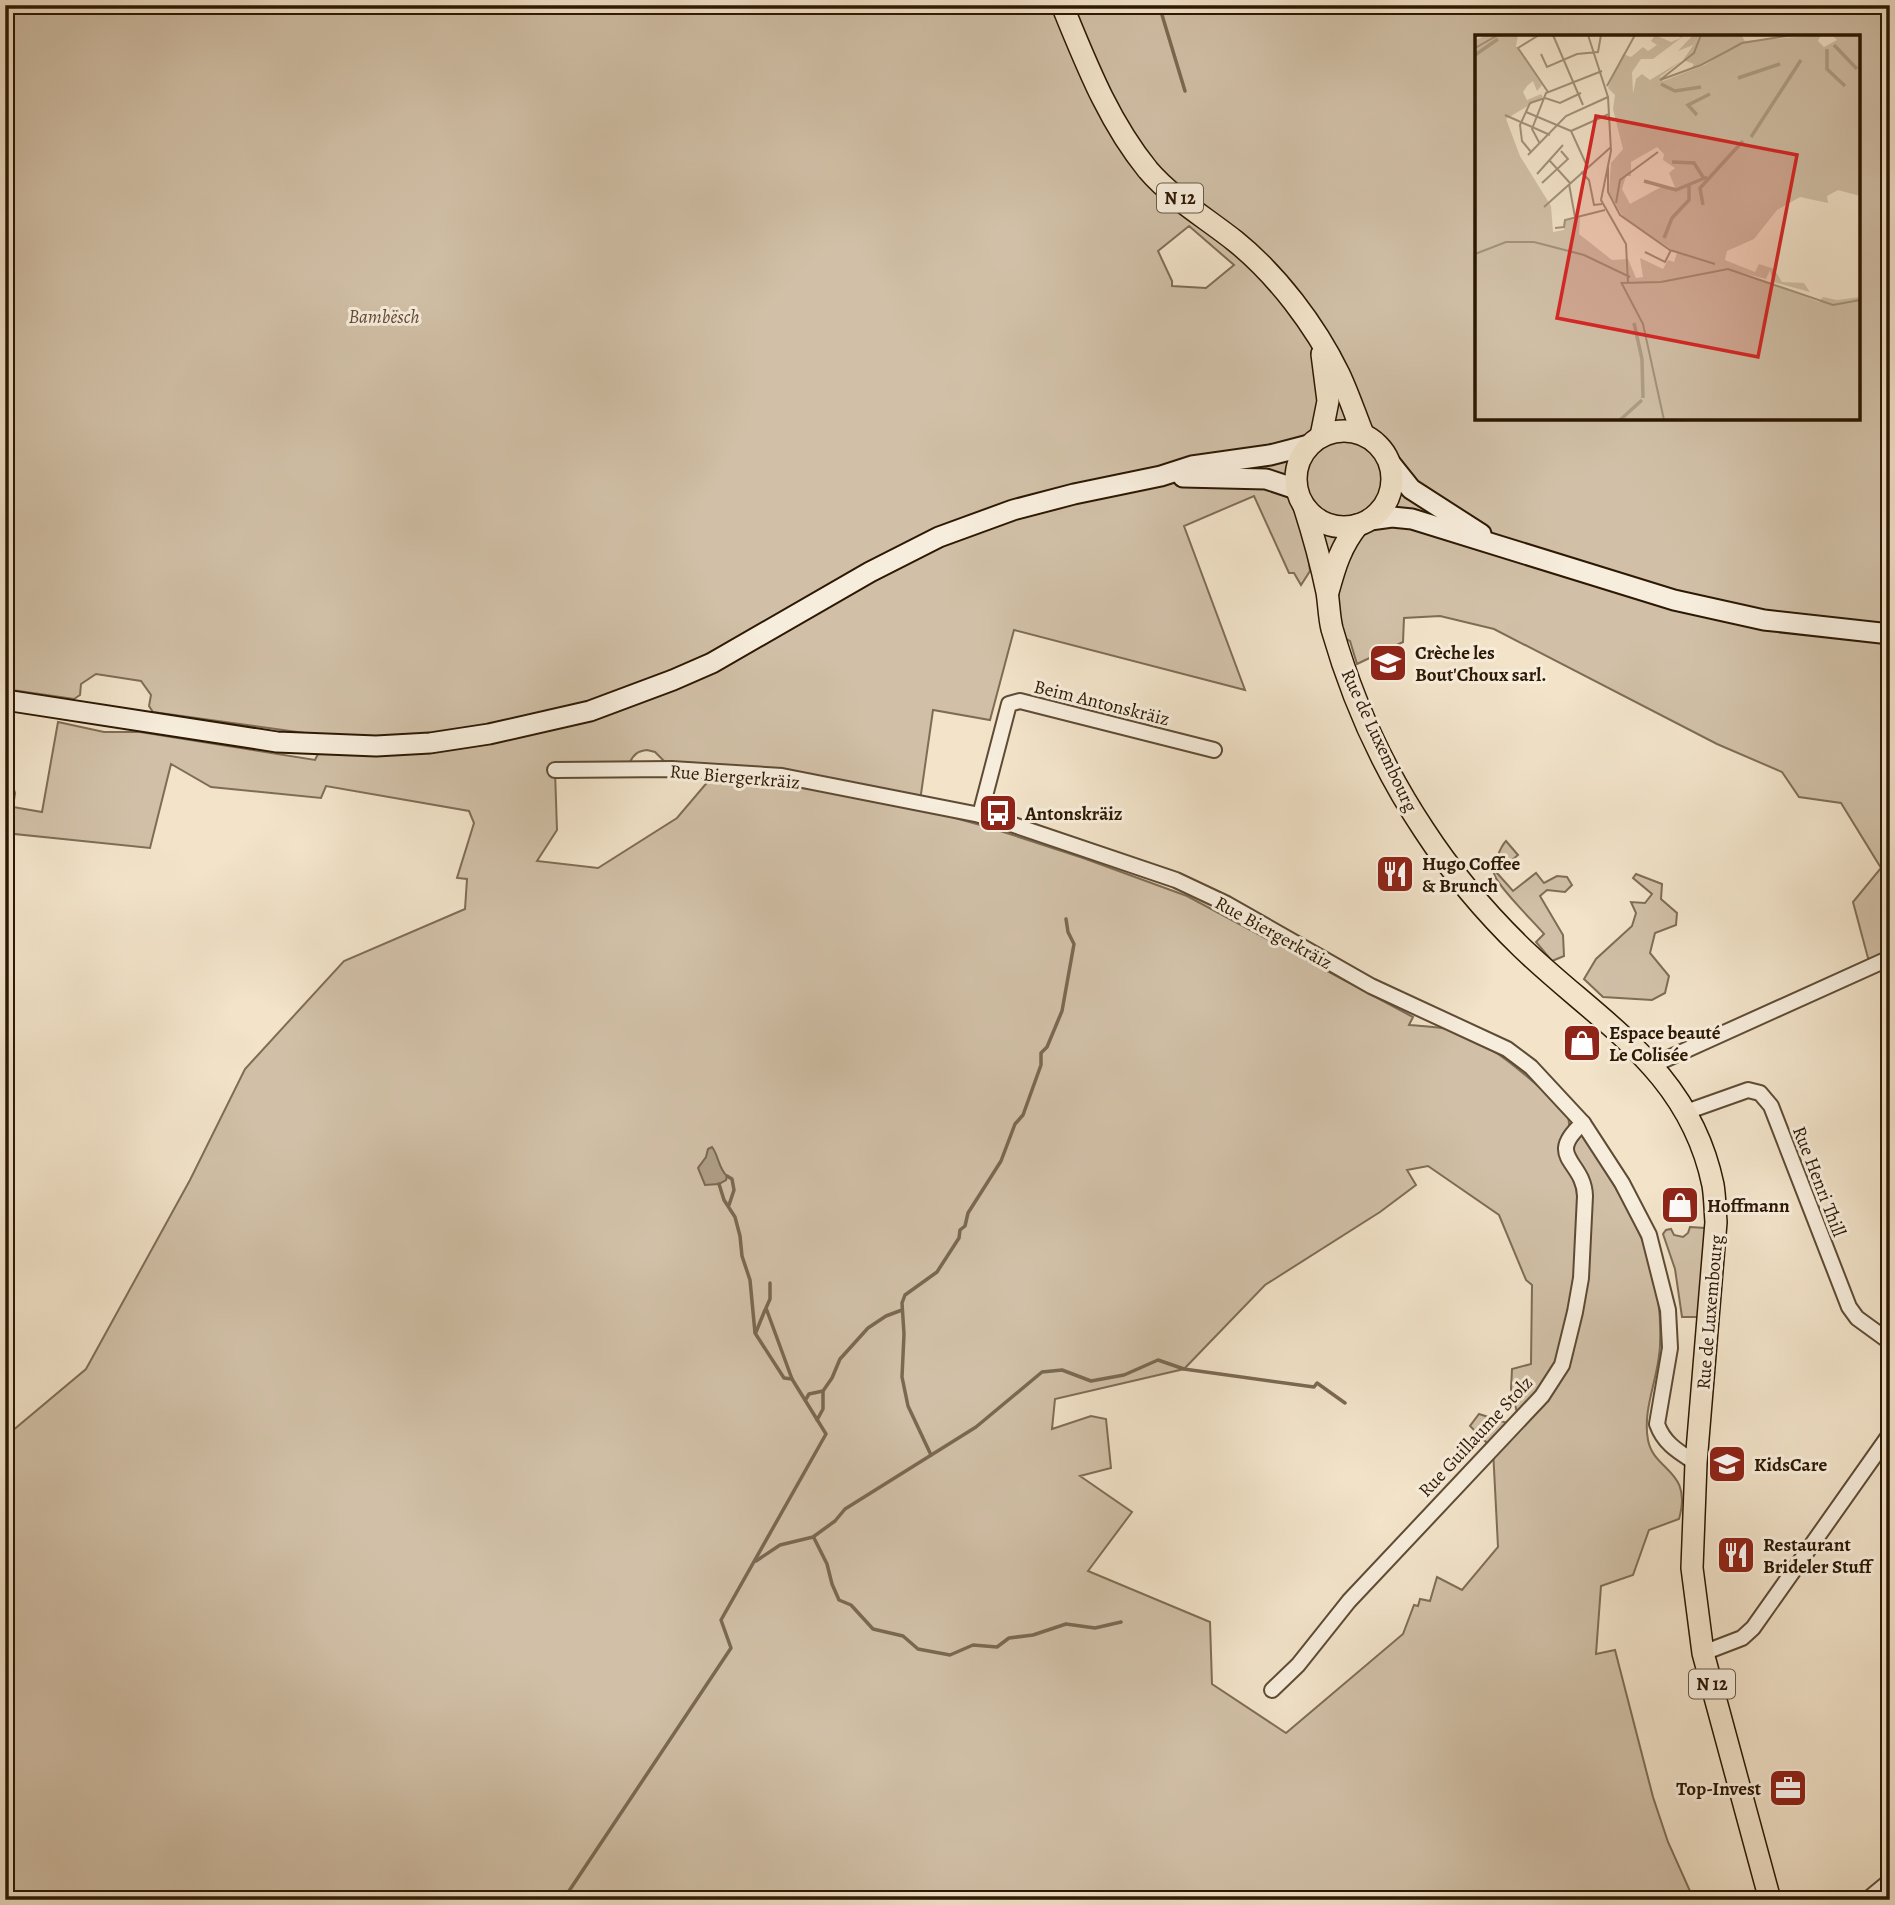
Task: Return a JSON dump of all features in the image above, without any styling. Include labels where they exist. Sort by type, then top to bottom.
[{"type":"main road","name":"N 12","points":[[1062,5],[1101,98],[1122,135],[1150,172],[1192,209],[1236,242],[1277,282],[1302,313],[1339,374],[1363,434]]},
{"type":"main road","name":"N 12","points":[[1315,440],[1328,401],[1321,345]]},
{"type":"main road","points":[[5,700],[277,742],[376,746],[442,741],[545,723],[639,694],[712,663],[870,572],[939,537],[1013,510],[1074,494],[1161,476],[1192,466],[1270,456],[1335,431],[1349,430],[1375,441],[1411,489],[1503,547]]},
{"type":"main road","points":[[1300,497],[1297,465],[1315,440]]},
{"type":"main road","points":[[1364,522],[1387,501],[1391,489],[1391,464]]},
{"type":"main road","points":[[1161,476],[1266,479],[1300,497],[1314,517],[1327,524],[1343,527],[1392,517],[1412,519],[1674,600],[1764,620],[1890,634]]},
{"type":"main road","name":"Rue de Luxembourg","points":[[1300,497],[1314,535],[1331,625],[1357,698],[1404,798],[1439,852],[1490,915],[1522,948],[1653,1065],[1686,1112],[1713,1185],[1716,1222],[1696,1463],[1692,1567],[1703,1653],[1770,1900]]},
{"type":"main road","name":"Rue de Luxembourg","points":[[1327,594],[1345,541],[1364,522]]},
{"type":"street","name":"Beim Antonskräiz","points":[[980,814],[1009,704],[1020,701],[1214,750]]},
{"type":"street","name":"Rue Biergerkräiz","points":[[555,770],[672,769],[782,776],[980,814],[1176,880],[1227,904],[1371,986],[1507,1049],[1531,1067],[1583,1123],[1622,1183],[1649,1235],[1668,1311],[1670,1348],[1657,1424],[1672,1448],[1696,1463]]},
{"type":"street","points":[[1653,1065],[1890,958]]},
{"type":"street","name":"Rue Henri Thill","points":[[1686,1112],[1748,1090],[1760,1093],[1771,1106],[1849,1307],[1857,1318],[1890,1342]]},
{"type":"street","name":"Rue Guillaume Stolz","points":[[1272,1690],[1298,1665],[1349,1601],[1542,1396],[1562,1365],[1581,1278],[1585,1196],[1581,1178],[1566,1153],[1566,1144],[1570,1134],[1583,1123]]},
{"type":"street","points":[[1703,1653],[1742,1638],[1753,1628],[1889,1436]]},
{"type":"street","points":[[1867,1900],[1890,1881]]},
{"type":"green space","name":"Bambësch","points":[[5,5],[1890,5],[1890,952],[1874,960],[1868,958],[1853,902],[1881,868],[1841,803],[1799,797],[1782,772],[1717,744],[1494,629],[1440,616],[1404,618],[1403,642],[1357,664],[1350,641],[1334,633],[1307,549],[1310,571],[1301,585],[1294,573],[1289,573],[1254,496],[1184,526],[1245,690],[1014,630],[990,720],[933,710],[919,808],[1083,858],[1187,896],[1413,1017],[1409,1025],[1447,1029],[1480,1042],[1512,1064],[1568,1113],[1570,1134],[1583,1135],[1628,1209],[1649,1259],[1656,1285],[1660,1345],[1647,1417],[1648,1440],[1657,1459],[1677,1480],[1682,1503],[1679,1519],[1649,1530],[1633,1575],[1601,1586],[1596,1654],[1615,1650],[1653,1797],[1668,1842],[1694,1900],[5,1900],[5,1437],[86,1369],[190,1180],[245,1069],[344,961],[465,909],[467,879],[457,878],[474,823],[469,811],[326,786],[321,798],[211,787],[171,764],[150,848],[5,833],[5,759],[15,793],[13,807],[42,812],[58,722],[104,732],[140,732],[315,760],[327,736],[153,712],[149,706],[151,695],[141,681],[96,674],[81,684],[80,695],[74,699],[5,689]],"holes":[[[1189,226],[1234,265],[1206,288],[1172,286],[1158,251]],[[647,750],[655,752],[672,769],[716,772],[677,818],[598,868],[537,861],[557,830],[555,771],[630,762],[637,753]],[[1428,1166],[1499,1215],[1526,1280],[1532,1285],[1531,1364],[1512,1369],[1511,1389],[1518,1416],[1507,1423],[1479,1414],[1470,1426],[1493,1449],[1498,1547],[1462,1590],[1437,1577],[1430,1601],[1420,1599],[1418,1606],[1414,1605],[1403,1634],[1286,1733],[1212,1684],[1210,1622],[1088,1571],[1132,1512],[1080,1476],[1111,1468],[1106,1419],[1091,1416],[1052,1429],[1055,1399],[1184,1369],[1265,1285],[1380,1212],[1416,1185],[1407,1170]]]},
{"type":"green space","points":[[1506,841],[1518,855],[1497,873],[1513,891],[1536,873],[1544,883],[1557,876],[1567,877],[1572,885],[1565,892],[1547,890],[1540,896],[1563,935],[1564,956],[1552,961],[1536,942],[1544,934],[1496,878],[1496,861]]},
{"type":"green space","points":[[1636,874],[1662,884],[1661,899],[1677,913],[1676,925],[1655,933],[1650,953],[1669,976],[1665,993],[1652,1000],[1603,997],[1584,979],[1596,959],[1632,926],[1636,913],[1631,902],[1645,903],[1652,894],[1633,878]]},
{"type":"green space","points":[[1690,1227],[1705,1228],[1698,1317],[1682,1317],[1675,1269],[1663,1234],[1671,1229],[1674,1235],[1683,1237]]},
{"type":"shaded area","points":[[712,1147],[727,1176],[726,1180],[719,1184],[705,1185],[698,1168],[708,1149]]},
{"type":"waterway","points":[[1159,5],[1185,91]]},
{"type":"waterway","points":[[931,1455],[908,1406],[902,1377],[902,1303],[905,1295],[937,1272],[959,1238],[968,1213],[1001,1161],[1015,1124],[1023,1115],[1041,1065],[1041,1053],[1047,1047],[1062,1011],[1074,944],[1066,919]]},
{"type":"waterway","points":[[727,1176],[732,1179],[734,1190],[729,1205]]},
{"type":"waterway","points":[[719,1184],[724,1200],[735,1217],[740,1236],[742,1256],[750,1280],[755,1333],[784,1378],[792,1379]]},
{"type":"waterway","points":[[563,1900],[731,1648],[721,1620],[826,1434],[792,1379],[766,1308],[770,1299],[770,1283]]},
{"type":"waterway","points":[[756,1332],[765,1310]]},
{"type":"waterway","points":[[817,1420],[823,1409],[823,1391],[840,1359],[868,1328],[886,1316],[902,1310]]},
{"type":"waterway","points":[[756,1561],[780,1545],[813,1537],[835,1521],[845,1509],[976,1427],[1042,1372],[1062,1370],[1091,1381],[1124,1375],[1158,1360],[1184,1369],[1314,1387],[1317,1383],[1345,1403]]},
{"type":"waterway","points":[[806,1399],[809,1394],[823,1391]]},
{"type":"waterway","points":[[814,1538],[827,1564],[839,1600],[851,1605],[873,1629],[903,1636],[918,1649],[950,1655],[973,1645],[997,1647],[1009,1638],[1033,1635],[1066,1624],[1095,1628],[1121,1622]]},
{"type":"place","name":"Crèche les Bout'Choux sarl.","points":[[1388,663]]},
{"type":"place","name":"Antonskräiz","points":[[998,813]]},
{"type":"place","name":"Hugo Coffee & Brunch","points":[[1395,874]]},
{"type":"place","name":"Espace beauté Le Colisée","points":[[1582,1043]]},
{"type":"place","name":"Hoffmann","points":[[1680,1205]]},
{"type":"place","name":"KidsCare","points":[[1727,1464]]},
{"type":"place","name":"Restaurant Brideler Stuff","points":[[1736,1555]]},
{"type":"place","name":"Top-Invest","points":[[1788,1788]]}]
